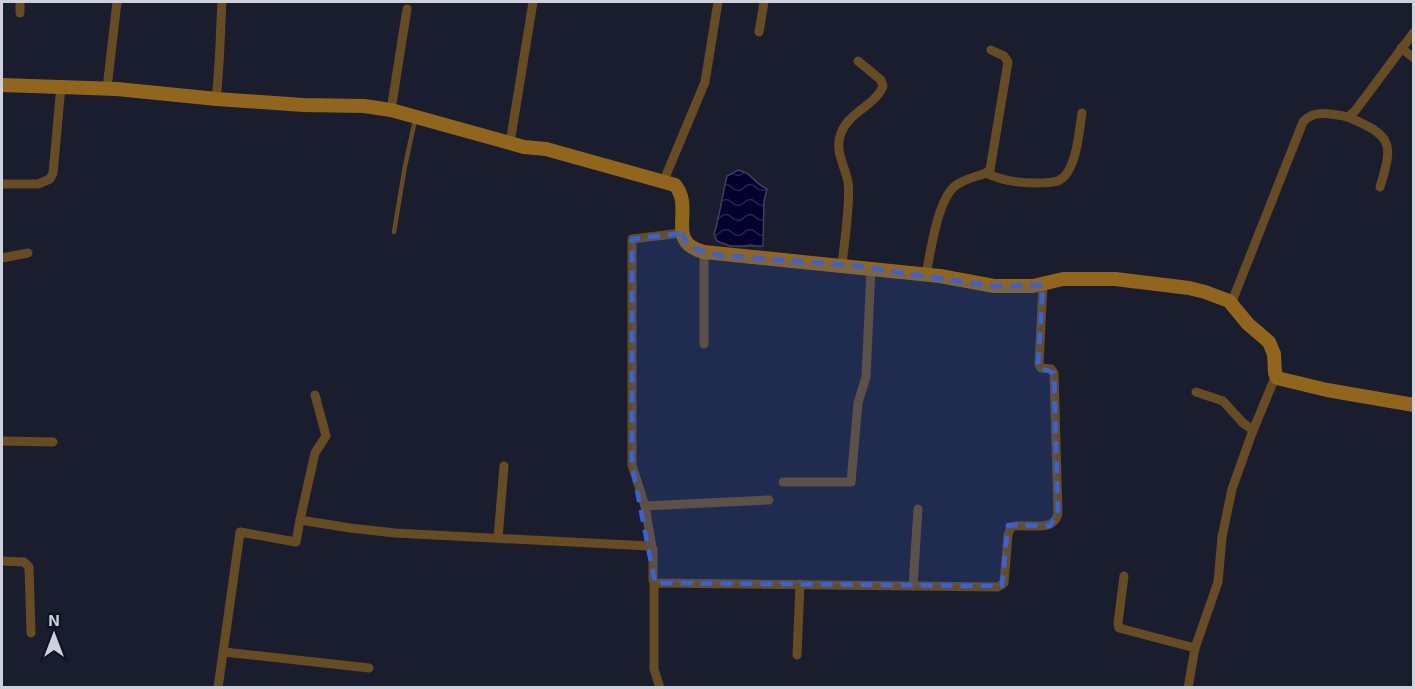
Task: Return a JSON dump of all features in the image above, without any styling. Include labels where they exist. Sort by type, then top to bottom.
[{"type":"main road","points":[[2,85],[107,88],[216,99],[303,105],[364,106],[391,110],[524,147],[546,149],[675,184],[682,198],[682,233],[685,242],[689,247],[704,252],[926,274],[1014,288],[1043,285],[1062,279],[1136,281],[1174,285],[1205,292],[1231,304],[1248,324],[1269,342],[1274,354],[1277,378],[1328,390],[1413,405]]},
{"type":"street","points":[[20,2],[20,13]]},
{"type":"street","points":[[107,88],[117,2]]},
{"type":"street","points":[[216,99],[220,66],[222,2]]},
{"type":"street","points":[[510,143],[532,2]]},
{"type":"street","points":[[664,180],[705,82],[718,2]]},
{"type":"street","points":[[759,32],[764,2]]},
{"type":"street","points":[[391,110],[407,9]]},
{"type":"street","points":[[1348,117],[1355,111],[1413,32]]},
{"type":"street","points":[[1401,48],[1413,58]]},
{"type":"street","points":[[926,274],[939,218],[949,192],[957,184],[986,173],[992,164],[1008,65],[1007,58],[991,50]]},
{"type":"street","points":[[842,265],[849,187],[848,178],[839,158],[839,136],[850,119],[876,96],[883,86],[881,80],[858,61]]},
{"type":"street","points":[[2,184],[38,184],[50,179],[61,86]]},
{"type":"street","points":[[986,173],[1006,181],[1021,183],[1060,180],[1073,161],[1082,113]]},
{"type":"street","points":[[1231,304],[1303,122],[1313,114],[1348,117],[1380,134],[1388,146],[1389,159],[1380,187]]},
{"type":"street","points":[[660,687],[654,669],[652,548],[645,506],[632,465],[632,239],[682,233]]},
{"type":"street","points":[[704,252],[704,344]]},
{"type":"street","points":[[2,258],[28,253]]},
{"type":"street","points":[[783,482],[848,484],[851,482],[858,403],[866,377],[872,268]]},
{"type":"street","points":[[654,582],[1002,586],[1011,527],[1050,526],[1056,521],[1059,507],[1054,373],[1050,369],[1041,368],[1039,364],[1043,285]]},
{"type":"street","points":[[1188,687],[1195,648],[1218,582],[1222,537],[1232,489],[1276,375]]},
{"type":"street","points":[[1196,392],[1223,401],[1243,423],[1253,430]]},
{"type":"street","points":[[218,687],[240,532],[296,542],[315,453],[326,436],[315,395]]},
{"type":"street","points":[[2,441],[53,442]]},
{"type":"street","points":[[498,538],[504,466]]},
{"type":"street","points":[[645,506],[769,500]]},
{"type":"street","points":[[913,586],[918,509]]},
{"type":"street","points":[[300,520],[395,533],[652,548]]},
{"type":"street","points":[[2,561],[24,562],[29,567],[31,633]]},
{"type":"street","points":[[1124,576],[1119,628],[1195,648]]},
{"type":"street","points":[[797,655],[800,584]]},
{"type":"street","points":[[224,652],[369,668]]},
{"type":"lane","points":[[394,232],[416,117]]},
{"type":"highlighted area","points":[[682,233],[689,247],[720,255],[850,265],[994,286],[1043,285],[1038,367],[1054,373],[1058,514],[1050,526],[1008,525],[1002,586],[655,583],[632,465],[632,239]]},
{"type":"water","points":[[738,170],[767,189],[764,201],[763,246],[730,246],[717,241],[714,234],[727,176]]}]
